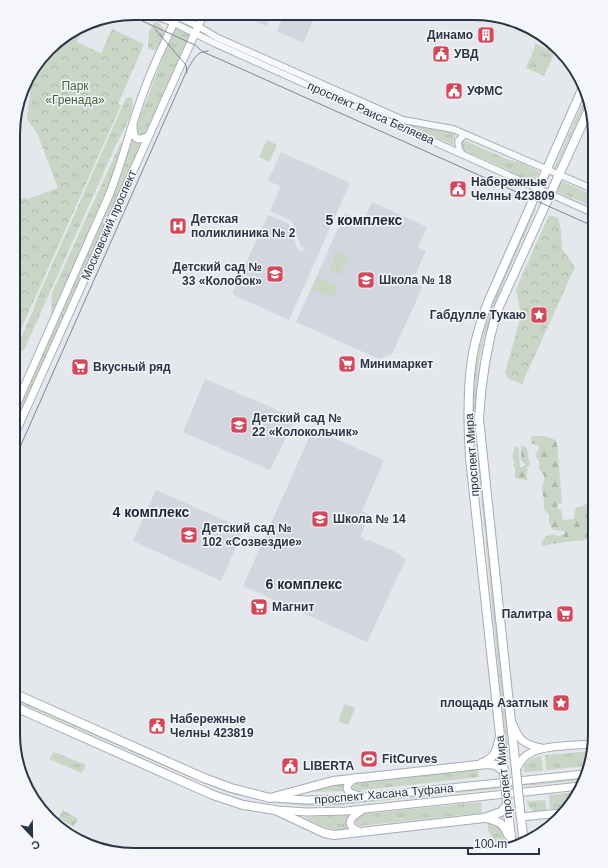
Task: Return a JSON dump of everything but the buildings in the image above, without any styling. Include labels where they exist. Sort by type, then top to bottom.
[{"type":"main road","name":"Московский проспект","points":[[20,396],[110,192],[122,160],[144,90],[175,20]]},
{"type":"main road","name":"Московский проспект","points":[[20,423],[201,20]]},
{"type":"main road","name":"проспект Мира","points":[[512,842],[470,458],[468,414],[472,359],[480,326],[488,302],[580,93]]},
{"type":"main road","name":"проспект Мира","points":[[523,837],[480,427],[480,398],[484,360],[497,312],[586,115]]},
{"type":"main road","points":[[133,121],[134,136],[140,139],[148,136]]},
{"type":"main road","name":"проспект Хасана Туфана","points":[[20,696],[204,778],[231,788],[270,798],[306,800],[364,798],[581,774]]},
{"type":"main road","name":"проспект Хасана Туфана","points":[[20,709],[213,795],[243,805],[275,810],[307,812],[365,809],[575,787]]},
{"type":"main road","points":[[511,721],[518,737],[522,741],[530,746],[543,749]]},
{"type":"main road","points":[[479,765],[489,760],[494,754],[498,746],[500,736]]},
{"type":"main road","points":[[516,770],[519,763],[531,752],[543,749],[588,745]]},
{"type":"main road","points":[[270,798],[333,780],[479,765],[496,766],[504,772]]},
{"type":"main road","points":[[355,778],[348,784],[347,789],[350,793],[364,798]]},
{"type":"main road","points":[[275,810],[324,833],[334,835],[484,818],[501,812],[507,803]]},
{"type":"main road","points":[[362,832],[353,829],[350,825],[350,820],[353,815],[365,809]]},
{"type":"main road","points":[[521,817],[555,814]]},
{"type":"main road","points":[[484,818],[504,825],[511,842]]},
{"type":"street","name":"проспект Раиса Беляева","points":[[180,20],[197,30],[214,43],[588,211]]},
{"type":"street","name":"проспект Раиса Беляева","points":[[197,30],[403,120],[453,129],[588,187]]},
{"type":"street","points":[[462,154],[458,149],[458,141],[464,135],[471,136]]},
{"type":"shaded area","points":[[254,20],[268,20],[266,26]]},
{"type":"shaded area","points":[[282,20],[313,20],[303,43],[277,31]]},
{"type":"shaded area","points":[[281,152],[350,183],[318,255],[301,247],[292,221],[270,211],[280,186],[268,181]]},
{"type":"shaded area","name":"Школа № 18","points":[[372,202],[427,227],[418,247],[426,251],[415,275],[412,273],[411,277],[422,282],[422,288],[392,354],[379,359],[296,322],[345,213],[359,220],[365,217]]},
{"type":"shaded area","name":"Детский сад № 33 «Колобок»","points":[[268,215],[289,224],[298,250],[301,251],[304,249],[318,255],[289,320],[232,294]]},
{"type":"shaded area","name":"Детский сад № 22 «Колокольчик»","points":[[205,379],[296,418],[270,470],[183,432]]},
{"type":"shaded area","name":"Школа № 14","points":[[313,429],[384,460],[362,511],[370,515],[360,537],[364,538],[364,541],[369,540],[400,554],[402,558],[406,559],[367,642],[243,586]]},
{"type":"shaded area","name":"Детский сад № 102 «Созвездие»","points":[[156,490],[244,529],[221,581],[133,541]]},
{"type":"green space","points":[[155,21],[160,24],[164,31],[164,35],[155,51],[148,48],[149,31]]},
{"type":"green space","points":[[176,28],[190,34],[146,134],[143,137],[137,135],[137,126],[140,117],[164,54]]},
{"type":"green space","name":"Парк «Гренада»","points":[[112,29],[144,44],[118,104],[121,105],[20,332],[20,200],[25,198],[28,199],[58,188],[37,133],[27,119],[31,85],[35,77],[43,64],[70,39],[81,33],[77,42],[101,53]]},
{"type":"green space","points":[[536,44],[555,53],[544,76],[526,68]]},
{"type":"green space","points":[[131,97],[133,101],[131,114],[24,350],[20,351],[20,340],[37,299],[126,98]]},
{"type":"green space","points":[[583,101],[585,106],[556,168],[554,168]]},
{"type":"green space","points":[[405,124],[448,131],[456,135],[453,145]]},
{"type":"green space","points":[[132,137],[143,142],[20,417],[20,406],[109,206],[123,169]]},
{"type":"green space","points":[[267,140],[277,145],[269,162],[259,157]]},
{"type":"green space","points":[[464,140],[504,158],[524,164],[539,172],[535,182],[461,149],[460,143]]},
{"type":"green space","points":[[121,142],[122,143],[113,175],[51,316],[52,293]]},
{"type":"green space","points":[[561,181],[588,193],[588,205],[556,191]]},
{"type":"green space","points":[[535,208],[536,209],[505,279],[485,333],[476,387],[476,424],[507,747],[474,424],[473,399],[479,349],[486,325],[504,277]]},
{"type":"green space","points":[[549,215],[558,218],[561,231],[562,249],[575,267],[522,384],[509,379],[505,373],[521,316],[516,289]]},
{"type":"green space","points":[[337,251],[349,256],[340,275],[329,270]]},
{"type":"green space","points":[[318,277],[338,285],[333,298],[312,289]]},
{"type":"green space","points":[[533,436],[543,436],[549,437],[557,442],[562,503],[558,504],[557,509],[561,509],[563,520],[574,519],[575,510],[577,507],[588,503],[588,540],[543,546],[541,544],[545,537],[551,534],[559,536],[565,534],[564,531],[553,530],[549,523],[549,514],[544,509],[542,487],[544,475],[539,469],[539,461],[535,455],[539,448],[531,443],[531,438]]},
{"type":"green space","points":[[515,446],[519,448],[520,467],[526,465],[521,460],[521,446],[527,448],[530,464],[527,467],[528,469],[526,475],[528,480],[517,479],[515,477],[515,468],[513,465],[515,462],[512,457]]},
{"type":"green space","points":[[20,700],[200,779],[277,801],[311,804],[341,803],[579,778],[578,780],[341,805],[310,806],[276,803],[233,794],[198,781],[20,703]]},
{"type":"green space","points":[[345,704],[355,708],[348,725],[338,721]]},
{"type":"green space","points":[[587,751],[583,766],[546,770],[545,755]]},
{"type":"green space","points":[[54,752],[86,765],[82,773],[49,759]]},
{"type":"green space","points":[[541,756],[543,771],[524,772],[524,765],[527,761]]},
{"type":"green space","points":[[478,767],[479,777],[357,791],[352,788],[354,782]]},
{"type":"green space","points":[[348,780],[347,791],[307,792]]},
{"type":"green space","points":[[572,793],[560,809],[550,810],[549,795]]},
{"type":"green space","points":[[545,800],[547,811],[533,811],[528,806],[527,801]]},
{"type":"green space","points":[[481,802],[482,813],[359,826],[356,824],[357,818],[362,814]]},
{"type":"green space","points":[[63,810],[78,819],[74,827],[58,818]]},
{"type":"green space","points":[[350,815],[351,830],[338,830],[326,827],[304,817]]},
{"type":"green space","points":[[488,823],[499,825],[503,833],[504,844],[498,846],[488,831]]},
{"type":"tram line","points":[[140,20],[195,45],[203,52],[588,224]]},
{"type":"tram line","points":[[155,29],[186,65],[187,73]]},
{"type":"tram line","points":[[20,447],[187,70],[193,60],[200,53],[208,51]]},
{"type":"place","name":"Динамо","points":[[486,35]]},
{"type":"place","name":"УВД","points":[[441,54]]},
{"type":"place","name":"УФМС","points":[[454,91]]},
{"type":"place","name":"Набережные Челны 423809","points":[[458,189]]},
{"type":"place","name":"Детская поликлиника № 2","points":[[178,226]]},
{"type":"place","name":"Детский сад № 33 «Колобок»","points":[[275,274]]},
{"type":"place","name":"Школа № 18","points":[[366,280]]},
{"type":"place","name":"Габдулле Тукаю","points":[[539,315]]},
{"type":"place","name":"Минимаркет","points":[[347,364]]},
{"type":"place","name":"Вкусный ряд","points":[[80,367]]},
{"type":"place","name":"Детский сад № 22 «Колокольчик»","points":[[239,425]]},
{"type":"place","name":"Школа № 14","points":[[320,519]]},
{"type":"place","name":"Детский сад № 102 «Созвездие»","points":[[189,535]]},
{"type":"place","name":"Магнит","points":[[259,607]]},
{"type":"place","name":"Палитра","points":[[565,614]]},
{"type":"place","name":"площадь Азатлык","points":[[561,703]]},
{"type":"place","name":"Набережные Челны 423819","points":[[157,726]]},
{"type":"place","name":"FitCurves","points":[[369,759]]},
{"type":"place","name":"LIBERTA","points":[[290,766]]},
{"type":"district","name":"5 комплекс","points":[[364,220]]},
{"type":"district","name":"4 комплекс","points":[[151,512]]},
{"type":"district","name":"6 комплекс","points":[[304,584]]}]
